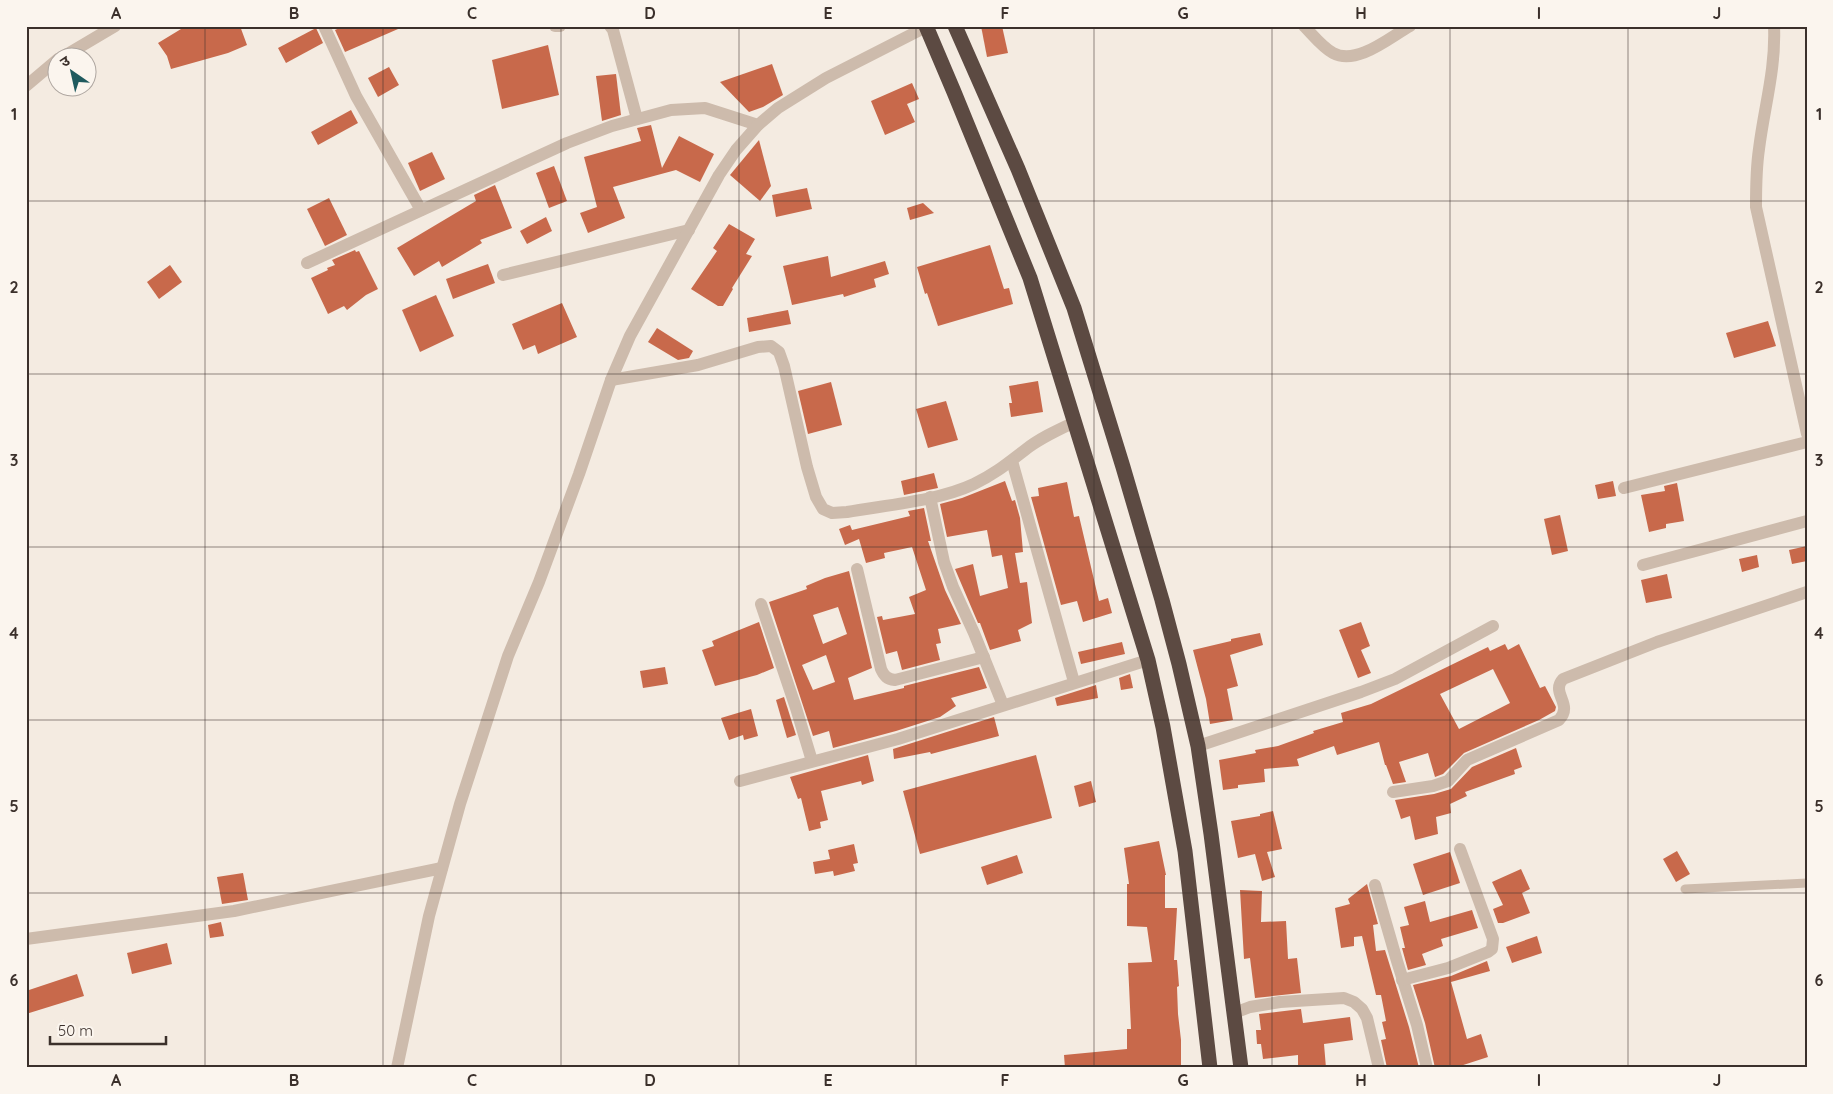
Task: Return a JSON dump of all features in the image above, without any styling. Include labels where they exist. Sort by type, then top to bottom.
[{"type":"highway","points":[[955,26],[1018,169],[1074,308],[1162,600],[1198,746],[1241,1068]]},
{"type":"highway","points":[[926,27],[1030,278],[1148,660],[1163,727],[1186,851],[1210,1068]]},
{"type":"street","points":[[78,48],[115,26]]},
{"type":"street","points":[[324,26],[356,96],[421,210]]},
{"type":"street","points":[[555,26],[560,26]]},
{"type":"street","points":[[610,26],[613,30],[637,119]]},
{"type":"street","points":[[1304,26],[1334,53],[1348,56],[1368,52],[1410,26]]},
{"type":"street","points":[[1774,26],[1772,73],[1756,171],[1756,207],[1803,397],[1807,434]]},
{"type":"street","points":[[397,1068],[429,916],[478,745],[508,656],[546,564],[611,380],[630,336],[719,175],[736,150],[758,125],[778,108],[826,78],[926,27]]},
{"type":"street","points":[[26,86],[48,67]]},
{"type":"street","points":[[306,263],[567,143],[612,126],[671,110],[706,108],[758,125]]},
{"type":"street","points":[[503,275],[689,230]]},
{"type":"street","points":[[611,380],[698,365],[758,347],[771,346],[779,352],[784,366],[816,497],[823,509],[832,513],[930,497],[972,485],[998,471],[1025,449],[1075,422]]},
{"type":"street","points":[[1624,488],[1807,442]]},
{"type":"street","points":[[1012,461],[1074,682]]},
{"type":"street","points":[[930,497],[944,562],[956,596],[962,605],[1003,705]]},
{"type":"street","points":[[1643,565],[1807,521]]},
{"type":"street","points":[[857,569],[884,676],[890,680],[895,680],[984,657]]},
{"type":"street","points":[[1393,792],[1433,786],[1448,781],[1467,760],[1559,720],[1565,710],[1558,690],[1559,684],[1563,679],[1656,642],[1807,592]]},
{"type":"street","points":[[761,604],[812,761]]},
{"type":"street","points":[[1198,746],[1395,679],[1430,662],[1493,626]]},
{"type":"street","points":[[740,781],[881,744],[1148,660]]},
{"type":"street","points":[[1402,980],[1448,968],[1492,949],[1493,938],[1460,849]]},
{"type":"street","points":[[26,939],[234,910],[442,868]]},
{"type":"street","points":[[1375,885],[1417,1025],[1427,1068]]},
{"type":"street","points":[[1234,1013],[1250,1007],[1280,1002],[1344,998],[1354,1002],[1362,1009],[1367,1018],[1379,1068]]},
{"type":"lane","points":[[1685,889],[1807,883]]},
{"type":"building","points":[[186,26],[240,26],[247,45],[228,53],[171,69],[167,56],[158,43]]},
{"type":"building","points":[[344,26],[405,26],[345,52],[335,30]]},
{"type":"building","points":[[981,26],[1002,26],[1008,53],[987,57]]},
{"type":"building","points":[[316,28],[323,43],[286,63],[278,48]]},
{"type":"building","points":[[548,45],[559,95],[502,109],[492,60]]},
{"type":"building","points":[[772,64],[783,95],[763,107],[749,112],[720,82]]},
{"type":"building","points":[[389,67],[399,85],[378,97],[368,78]]},
{"type":"building","points":[[616,74],[621,115],[602,121],[596,76]]},
{"type":"building","points":[[912,83],[919,99],[907,104],[915,122],[885,135],[871,101]]},
{"type":"building","points":[[351,110],[358,123],[318,145],[311,132]]},
{"type":"building","points":[[651,125],[662,168],[679,136],[714,154],[700,182],[676,170],[613,187],[625,218],[588,233],[580,213],[597,207],[584,157],[641,141],[637,128]]},
{"type":"building","points":[[759,140],[771,186],[760,201],[730,175]]},
{"type":"building","points":[[432,152],[445,179],[420,191],[408,163]]},
{"type":"building","points":[[554,166],[567,201],[549,208],[536,173]]},
{"type":"building","points":[[495,185],[512,228],[480,240],[482,243],[442,267],[439,261],[414,276],[397,248],[476,201],[474,195]]},
{"type":"building","points":[[807,188],[812,209],[776,217],[772,195]]},
{"type":"building","points":[[329,198],[347,235],[325,246],[307,209]]},
{"type":"building","points":[[923,203],[934,213],[910,220],[907,208]]},
{"type":"building","points":[[546,217],[552,231],[527,244],[520,231]]},
{"type":"building","points":[[729,224],[755,239],[746,254],[752,256],[723,306],[718,306],[691,289],[717,251],[713,248]]},
{"type":"building","points":[[990,245],[1004,289],[1009,288],[1013,304],[938,326],[927,293],[925,294],[917,267]]},
{"type":"building","points":[[355,250],[356,252],[359,251],[378,289],[366,295],[347,310],[344,306],[328,314],[311,278],[335,265],[332,260]]},
{"type":"building","points":[[828,256],[831,277],[885,261],[889,274],[874,279],[876,287],[844,297],[843,294],[792,305],[783,266]]},
{"type":"building","points":[[488,264],[495,283],[453,299],[446,279]]},
{"type":"building","points":[[170,265],[182,282],[159,299],[147,282]]},
{"type":"building","points":[[436,295],[454,336],[420,352],[402,310]]},
{"type":"building","points":[[562,303],[577,337],[538,354],[535,345],[523,350],[512,324]]},
{"type":"building","points":[[788,310],[791,324],[749,332],[747,318]]},
{"type":"building","points":[[1768,321],[1776,346],[1734,358],[1726,333]]},
{"type":"building","points":[[657,328],[693,351],[689,358],[678,360],[648,342]]},
{"type":"building","points":[[1038,381],[1043,412],[1011,417],[1009,403],[1012,403],[1009,386]]},
{"type":"building","points":[[831,382],[842,425],[808,434],[798,391]]},
{"type":"building","points":[[946,401],[958,440],[928,448],[916,409]]},
{"type":"building","points":[[934,473],[938,488],[904,495],[901,481]]},
{"type":"building","points":[[1005,481],[1012,501],[1015,500],[1020,518],[1023,552],[1015,553],[1020,583],[1027,582],[1032,623],[1018,630],[1021,641],[990,650],[980,623],[978,623],[955,569],[973,564],[980,596],[1008,588],[1002,555],[992,557],[987,530],[947,537],[940,504],[962,498]]},
{"type":"building","points":[[1613,481],[1616,496],[1598,499],[1595,485]]},
{"type":"building","points":[[1067,482],[1074,517],[1079,516],[1099,601],[1108,598],[1112,613],[1083,622],[1077,601],[1061,605],[1031,497],[1039,496],[1038,488]]},
{"type":"building","points":[[1677,483],[1684,521],[1666,524],[1666,528],[1649,532],[1641,495],[1665,491],[1664,486]]},
{"type":"building","points":[[924,508],[931,541],[928,541],[945,590],[961,624],[938,629],[941,643],[936,644],[940,660],[902,670],[897,651],[886,654],[877,617],[882,616],[883,620],[915,614],[909,597],[926,590],[912,547],[884,553],[885,558],[866,563],[859,539],[845,545],[839,529],[850,525],[852,530],[910,516],[908,511]]},
{"type":"building","points":[[1560,515],[1568,551],[1552,555],[1544,519]]},
{"type":"building","points":[[1807,546],[1807,561],[1792,564],[1789,550]]},
{"type":"building","points":[[1757,555],[1759,567],[1742,572],[1739,559]]},
{"type":"building","points":[[849,571],[872,668],[848,678],[854,700],[979,667],[987,688],[951,698],[956,706],[940,717],[896,731],[833,748],[829,731],[813,736],[769,602],[807,589],[806,586]],"holes":[[[838,607],[847,634],[823,644],[813,615]],[[826,655],[835,682],[813,690],[802,665]]]},
{"type":"building","points":[[1667,574],[1672,598],[1646,603],[1641,580]]},
{"type":"building","points":[[759,622],[774,668],[757,675],[715,686],[702,650],[714,646],[712,641]]},
{"type":"building","points":[[1361,622],[1370,646],[1361,650],[1371,673],[1358,678],[1339,630]]},
{"type":"building","points":[[1260,633],[1263,645],[1230,655],[1238,686],[1227,689],[1233,720],[1210,724],[1206,699],[1193,650]]},
{"type":"building","points":[[1122,642],[1125,654],[1081,664],[1078,652]]},
{"type":"building","points":[[1505,644],[1508,650],[1519,644],[1540,688],[1545,686],[1556,707],[1555,711],[1464,753],[1443,774],[1435,777],[1428,753],[1399,762],[1406,782],[1393,784],[1385,765],[1379,742],[1337,755],[1334,746],[1297,759],[1299,766],[1264,769],[1265,782],[1238,785],[1238,788],[1223,790],[1219,760],[1256,753],[1255,750],[1278,746],[1314,733],[1313,731],[1343,722],[1341,713],[1371,704],[1488,647],[1490,651]],"holes":[[[1493,669],[1510,703],[1459,729],[1440,694]]]},
{"type":"building","points":[[665,667],[668,684],[643,688],[640,671]]},
{"type":"building","points":[[1130,674],[1133,688],[1121,690],[1119,678]]},
{"type":"building","points":[[1096,685],[1098,698],[1057,706],[1055,698]]},
{"type":"building","points":[[784,697],[796,735],[787,738],[776,700]]},
{"type":"building","points":[[751,709],[758,736],[744,740],[743,735],[729,740],[721,718]]},
{"type":"building","points":[[994,717],[999,736],[931,754],[930,752],[894,759],[893,749]]},
{"type":"building","points":[[1516,748],[1522,767],[1514,770],[1515,774],[1465,792],[1467,796],[1450,804],[1451,813],[1436,817],[1438,834],[1415,840],[1410,816],[1401,819],[1395,800],[1434,794],[1451,789],[1472,767]]},
{"type":"building","points":[[868,755],[874,781],[862,785],[861,781],[821,791],[828,820],[820,822],[821,828],[809,831],[801,798],[798,799],[790,777]]},
{"type":"building","points":[[1036,755],[1052,818],[920,854],[903,791]]},
{"type":"building","points":[[1091,781],[1096,802],[1079,807],[1074,786]]},
{"type":"building","points":[[1273,811],[1282,849],[1267,852],[1275,877],[1262,881],[1255,854],[1238,858],[1231,821],[1260,816],[1260,814]]},
{"type":"building","points":[[1159,841],[1166,875],[1165,908],[1177,908],[1174,960],[1177,960],[1179,986],[1177,987],[1181,1068],[1065,1068],[1064,1055],[1127,1049],[1127,1029],[1131,1029],[1128,963],[1152,962],[1147,927],[1127,926],[1127,884],[1129,884],[1124,848]]},
{"type":"building","points":[[854,844],[858,863],[853,864],[855,871],[834,876],[833,871],[815,874],[813,862],[830,859],[828,850]]},
{"type":"building","points":[[1677,851],[1690,874],[1676,882],[1663,859]]},
{"type":"building","points":[[1450,852],[1460,883],[1423,895],[1413,864]]},
{"type":"building","points":[[1017,855],[1023,873],[987,885],[981,867]]},
{"type":"building","points":[[1521,869],[1530,889],[1522,893],[1530,913],[1498,923],[1493,909],[1503,905],[1492,882]]},
{"type":"building","points":[[243,873],[248,900],[222,904],[217,877]]},
{"type":"building","points":[[1367,884],[1378,924],[1373,925],[1376,951],[1385,950],[1409,1027],[1419,1068],[1387,1068],[1381,1040],[1386,1039],[1382,1022],[1386,1021],[1381,995],[1376,995],[1362,936],[1354,937],[1354,946],[1341,948],[1335,908],[1350,904],[1348,899]]},
{"type":"building","points":[[1240,890],[1262,891],[1261,922],[1286,921],[1288,959],[1297,958],[1301,993],[1255,998],[1250,958],[1244,959]]},
{"type":"building","points":[[1425,901],[1430,922],[1472,910],[1478,928],[1441,939],[1443,946],[1422,954],[1426,965],[1408,970],[1402,948],[1405,948],[1400,927],[1409,925],[1404,907]]},
{"type":"building","points":[[221,922],[224,936],[210,938],[208,925]]},
{"type":"building","points":[[1537,936],[1542,953],[1512,963],[1506,947]]},
{"type":"building","points":[[167,943],[172,964],[132,974],[127,953]]},
{"type":"building","points":[[1487,961],[1490,971],[1451,982],[1467,1039],[1481,1034],[1488,1057],[1454,1068],[1435,1068],[1425,1023],[1413,985],[1451,976]]},
{"type":"building","points":[[77,974],[84,996],[26,1014],[26,991]]},
{"type":"building","points":[[1301,1009],[1303,1023],[1350,1017],[1353,1040],[1324,1044],[1326,1068],[1298,1068],[1298,1055],[1263,1059],[1261,1044],[1257,1044],[1256,1030],[1261,1030],[1259,1014]]}]
